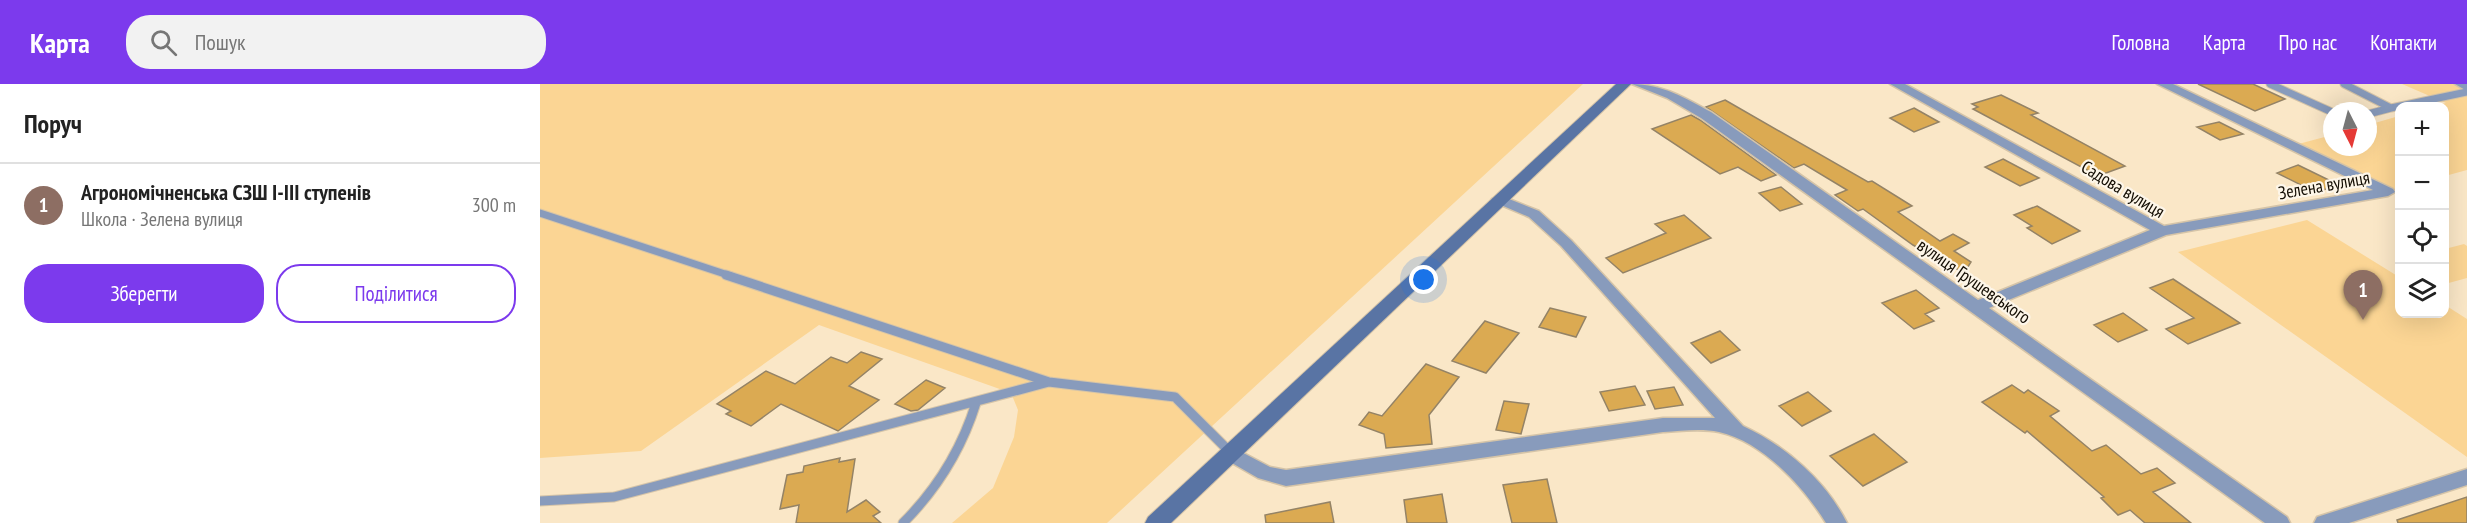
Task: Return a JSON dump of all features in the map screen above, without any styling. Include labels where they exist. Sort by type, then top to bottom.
[{"type":"main road","points":[[1156,523],[1232,454],[1498,199],[1624,84]]},
{"type":"street","name":"вулиця Грушевського","points":[[1638,84],[1671,95],[1700,111],[2280,523]]},
{"type":"street","name":"Садова вулиця","points":[[1896,84],[2162,231]]},
{"type":"street","name":"Зелена вулиця","points":[[2162,231],[2388,192],[2163,84]]},
{"type":"street","points":[[2461,84],[2467,87]]},
{"type":"street","points":[[1498,199],[1534,214],[1566,243],[1736,430]]},
{"type":"street","name":"Садова вулиця","points":[[1977,307],[2162,231]]},
{"type":"street","points":[[1232,454],[1265,473],[1286,478],[1663,425],[1718,424],[1736,430],[1777,455],[1815,492],[1837,523]]},
{"type":"street","points":[[2324,523],[2467,477]]},
{"type":"lane","points":[[2270,84],[2323,108]]},
{"type":"lane","points":[[2344,84],[2391,108]]},
{"type":"lane","points":[[2377,112],[2467,92]]},
{"type":"lane","points":[[540,213],[1049,382],[1175,397],[1232,454]]},
{"type":"lane","points":[[540,501],[614,497],[1049,382]]},
{"type":"lane","points":[[903,523],[929,497],[968,429],[976,403]]},
{"type":"shaded area","points":[[540,84],[1583,84],[1107,523],[952,523],[993,488],[1014,437],[1018,410],[1011,393],[819,325],[641,451],[540,458]]},
{"type":"shaded area","points":[[2402,84],[2467,84],[2467,170],[2449,175],[2449,102],[2444,102]]},
{"type":"shaded area","points":[[2395,117],[2395,190],[2388,192],[2291,146],[2323,137],[2323,156],[2377,156],[2377,122]]},
{"type":"shaded area","points":[[2307,220],[2395,275],[2395,318],[2449,318],[2449,308],[2467,319],[2467,457],[2178,252]]},
{"type":"shaded area","points":[[2464,244],[2467,246],[2467,278],[2449,283],[2449,248]]},
{"type":"building","points":[[2198,84],[2253,84],[2285,99],[2255,111]]},
{"type":"building","points":[[2001,95],[2038,113],[2031,115],[2125,166],[2098,176],[1973,109],[1978,107],[1972,104]]},
{"type":"building","points":[[1725,100],[1868,182],[1872,181],[1912,206],[1898,212],[1940,241],[1953,234],[1969,243],[1954,251],[1971,262],[1964,273],[1913,245],[1863,209],[1858,211],[1835,195],[1847,190],[1804,164],[1794,168],[1706,107]]},
{"type":"building","points":[[1914,108],[1939,122],[1914,132],[1890,118]]},
{"type":"building","points":[[1691,115],[1776,175],[1761,181],[1738,167],[1720,174],[1652,129]]},
{"type":"building","points":[[2219,122],[2243,134],[2220,140],[2197,127]]},
{"type":"building","points":[[2003,159],[2039,178],[2020,186],[1985,167]]},
{"type":"building","points":[[2298,165],[2337,184],[2317,193],[2277,173]]},
{"type":"building","points":[[1781,187],[1802,204],[1780,211],[1759,193]]},
{"type":"building","points":[[2037,206],[2080,231],[2052,244],[2027,228],[2032,226],[2014,215]]},
{"type":"building","points":[[1684,215],[1711,238],[1623,273],[1606,258],[1666,233],[1655,224]]},
{"type":"building","points":[[2173,279],[2240,323],[2188,344],[2166,329],[2194,318],[2150,288]]},
{"type":"building","points":[[1916,290],[1939,308],[1925,314],[1934,321],[1914,329],[1882,303]]},
{"type":"building","points":[[1550,308],[1586,317],[1576,337],[1539,327]]},
{"type":"building","points":[[2123,313],[2147,330],[2118,342],[2094,325]]},
{"type":"building","points":[[1485,321],[1519,333],[1486,373],[1452,361]]},
{"type":"building","points":[[1720,331],[1740,350],[1711,363],[1691,343]]},
{"type":"building","points":[[861,352],[882,359],[849,386],[879,400],[838,431],[781,404],[751,426],[726,414],[731,411],[717,404],[766,371],[795,384],[831,357],[847,363]]},
{"type":"building","points":[[1426,364],[1459,377],[1429,415],[1432,444],[1386,448],[1384,434],[1359,425],[1369,412],[1382,416]]},
{"type":"building","points":[[926,380],[945,388],[918,410],[911,411],[895,404]]},
{"type":"building","points":[[2012,385],[2024,393],[2028,390],[2059,411],[2050,416],[2092,451],[2106,445],[2141,474],[2157,468],[2175,483],[2153,492],[2191,523],[2145,523],[2130,510],[2118,515],[2101,498],[2104,497],[2027,431],[2025,433],[1982,402]]},
{"type":"building","points":[[1635,386],[1645,405],[1609,411],[1600,392]]},
{"type":"building","points":[[1674,387],[1683,405],[1655,409],[1647,391]]},
{"type":"building","points":[[1808,392],[1831,411],[1802,426],[1779,406]]},
{"type":"building","points":[[1504,401],[1529,404],[1521,434],[1496,430]]},
{"type":"building","points":[[1874,434],[1907,462],[1863,486],[1830,456]]},
{"type":"building","points":[[840,458],[839,462],[855,459],[847,512],[866,500],[880,512],[873,516],[881,523],[796,523],[799,505],[780,509],[787,475],[803,472],[804,466]]},
{"type":"building","points":[[1547,479],[1557,523],[1512,523],[1503,485]]},
{"type":"building","points":[[1442,494],[1447,523],[1407,523],[1404,500]]},
{"type":"building","points":[[2467,497],[2467,523],[2398,523],[2397,520]]},
{"type":"building","points":[[1330,502],[1334,523],[1266,523],[1265,515]]},
{"type":"place","name":"Агрономічненська СЗШ І-ІІІ ступенів","points":[[2363,320]]}]
